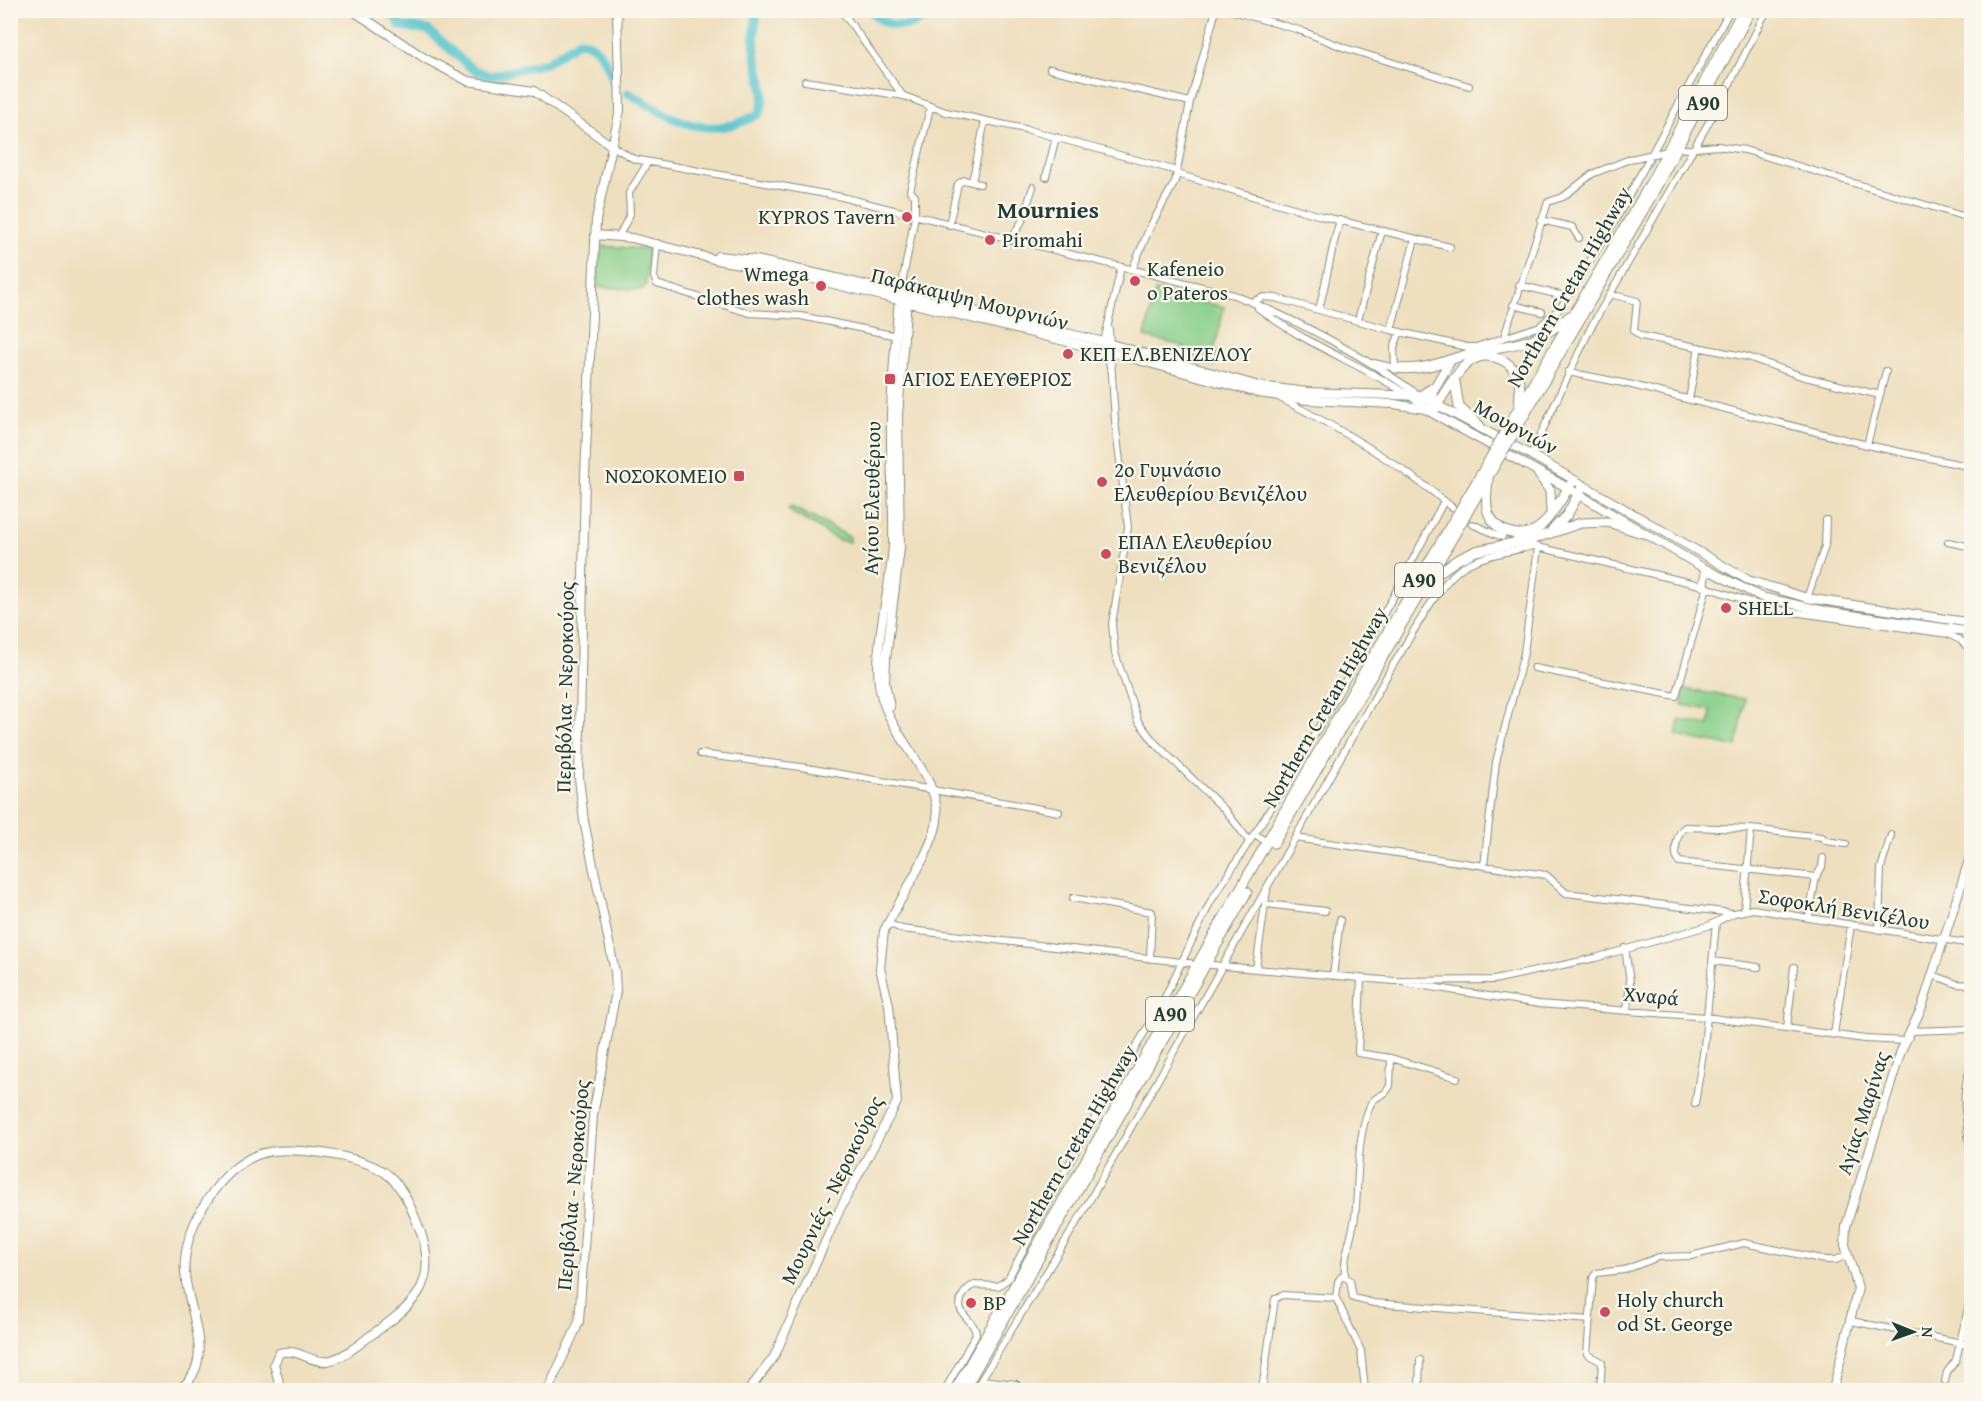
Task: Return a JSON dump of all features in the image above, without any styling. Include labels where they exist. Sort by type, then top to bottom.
[{"type":"highway","name":"Northern Cretan Highway","points":[[1513,426],[1519,408],[1646,191],[1743,10]]},
{"type":"highway","name":"Northern Cretan Highway","points":[[955,1390],[1355,687],[1652,195],[1752,10]]},
{"type":"highway","points":[[1395,368],[1424,369],[1454,359],[1540,338],[1576,311]]},
{"type":"highway","points":[[1433,406],[1467,363],[1476,358],[1500,358],[1509,364],[1518,377],[1519,408]]},
{"type":"highway","points":[[1433,406],[1434,387],[1444,369],[1454,359]]},
{"type":"highway","points":[[1455,380],[1459,408],[1480,426]]},
{"type":"highway","points":[[1416,396],[1434,387]]},
{"type":"highway","name":"Northern Cretan Highway","points":[[964,1390],[1335,737],[1488,476],[1491,465]]},
{"type":"highway","points":[[1538,473],[1550,491],[1551,513]]},
{"type":"highway","points":[[1488,476],[1486,504],[1491,518],[1500,529],[1515,534],[1529,533],[1539,527],[1570,484]]},
{"type":"highway","points":[[1545,534],[1567,515],[1580,490]]},
{"type":"highway","points":[[1427,580],[1457,560],[1476,551],[1581,523],[1600,521],[1642,533]]},
{"type":"highway","points":[[1004,1291],[1015,1286]]},
{"type":"highway","points":[[982,1329],[983,1341]]},
{"type":"main road","points":[[352,10],[426,59],[468,81],[534,91],[612,146]]},
{"type":"main road","name":"Περιβόλια - Νεροκούρος","points":[[548,1390],[572,1343],[581,1313],[593,1115],[616,990],[584,820],[579,778],[585,476],[595,235],[597,208],[612,146],[620,97],[617,10]]},
{"type":"main road","name":"Παράκαμψη Μουρνιών","points":[[595,235],[619,236],[657,243],[711,257],[904,296],[917,302],[1307,396],[1433,406]]},
{"type":"main road","points":[[904,296],[917,302],[905,315]]},
{"type":"main road","name":"Αγίου Ελευθέριου","points":[[887,923],[935,834],[937,807],[933,789],[899,734],[881,696],[879,671],[893,547],[891,415],[897,336],[904,296]]},
{"type":"main road","name":"Αγίου Ελευθέριου","points":[[899,734],[887,695],[885,671],[900,548],[898,415],[905,315],[904,296]]},
{"type":"main road","name":"Παράκαμψη Μουρνιών","points":[[1108,348],[1278,397],[1416,396]]},
{"type":"main road","name":"Μουρνιών","points":[[1416,396],[1433,406],[1480,426],[1531,455],[1570,484]]},
{"type":"main road","points":[[1433,406],[1538,473],[1570,484],[1732,573],[1766,588],[1807,598],[1971,623]]},
{"type":"main road","points":[[1580,490],[1642,533],[1706,570],[1761,597],[1785,604],[1971,632]]},
{"type":"main road","points":[[1705,586],[1706,570]]},
{"type":"main road","name":"Αγίας Μαρίνας","points":[[1833,1390],[1858,1288],[1844,1239],[1846,1226],[1905,1041],[1933,975],[1971,850]]},
{"type":"main road","name":"Μουρνιές - Νεροκούρος","points":[[749,1390],[774,1357],[840,1209],[897,1102],[889,1005],[880,968],[881,943],[887,923]]},
{"type":"main road","points":[[178,1390],[195,1374],[198,1356],[185,1275],[185,1256],[201,1212],[221,1182],[241,1164],[268,1152],[309,1153],[371,1165],[396,1184],[413,1214],[426,1250],[427,1270],[423,1286],[407,1308],[341,1356],[324,1361],[292,1351],[279,1353],[274,1364],[281,1390]]},
{"type":"street","points":[[841,10],[904,96]]},
{"type":"street","points":[[1132,270],[1177,172],[1190,102],[1216,10]]},
{"type":"street","points":[[1229,10],[1299,30],[1345,48],[1469,86]]},
{"type":"street","points":[[612,146],[627,156],[648,162],[811,190],[1226,292],[1251,302],[1264,297],[1467,347],[1540,326],[1553,316],[1568,297],[1615,221],[1730,10]]},
{"type":"street","points":[[1531,455],[1568,372],[1721,101],[1767,10]]},
{"type":"street","points":[[1050,69],[1190,102]]},
{"type":"street","points":[[805,81],[904,96],[930,108],[1056,137],[1340,220],[1450,248]]},
{"type":"street","points":[[904,296],[904,279],[915,216],[915,196],[910,191],[930,108]]},
{"type":"street","points":[[948,225],[958,184],[964,180],[976,183],[985,121]]},
{"type":"street","points":[[1046,177],[1056,137]]},
{"type":"street","points":[[1684,149],[1716,146],[1745,150],[1971,219]]},
{"type":"street","points":[[1504,337],[1519,285],[1541,220],[1550,201],[1566,195],[1583,178],[1653,153],[1663,152]]},
{"type":"street","points":[[619,236],[630,214],[629,193],[648,162]]},
{"type":"street","points":[[1011,240],[1022,221],[1033,187]]},
{"type":"street","points":[[1319,309],[1328,278],[1330,250],[1340,220]]},
{"type":"street","points":[[1541,220],[1572,227],[1579,238]]},
{"type":"street","points":[[1358,320],[1382,231]]},
{"type":"street","points":[[1391,330],[1414,239]]},
{"type":"street","points":[[657,243],[654,278],[657,284],[749,313],[801,316],[897,336]]},
{"type":"street","points":[[1121,267],[1109,329],[1108,348],[1128,527],[1112,624],[1115,653],[1130,704],[1146,733],[1215,800],[1249,841]]},
{"type":"street","points":[[1519,285],[1568,297]]},
{"type":"street","points":[[1610,294],[1637,300],[1634,327],[1636,334],[1648,339],[1758,359],[1801,376],[1880,395]]},
{"type":"street","name":"Μουρνιών","points":[[1251,302],[1366,361],[1416,396]]},
{"type":"street","name":"Μουρνιών","points":[[1251,302],[1308,339],[1416,396]]},
{"type":"street","points":[[1513,305],[1542,312]]},
{"type":"street","points":[[1366,361],[1395,368],[1394,346],[1400,332]]},
{"type":"street","points":[[1689,399],[1699,347]]},
{"type":"street","points":[[1867,445],[1886,371]]},
{"type":"street","points":[[1568,372],[1689,399],[1867,445],[1971,467]]},
{"type":"street","points":[[1306,412],[1307,396]]},
{"type":"street","points":[[1278,397],[1373,448],[1452,507]]},
{"type":"street","points":[[945,1390],[976,1334],[974,1326],[960,1311],[959,1305],[964,1293],[974,1285],[998,1286],[1008,1279],[1078,1147],[1186,963],[1211,900],[1255,834],[1376,627],[1444,501]]},
{"type":"street","points":[[1807,598],[1825,546],[1826,520]]},
{"type":"street","points":[[1472,524],[1502,537]]},
{"type":"street","points":[[1948,542],[1971,547]]},
{"type":"street","points":[[1484,866],[1496,762],[1524,653],[1533,546]]},
{"type":"street","points":[[975,1390],[1083,1212],[1393,664],[1451,577],[1474,561],[1533,546],[1705,586],[1761,606],[1788,612],[1948,634],[1960,639],[1971,651]]},
{"type":"street","points":[[1534,668],[1676,696],[1705,586]]},
{"type":"street","points":[[700,754],[933,789],[1059,812]]},
{"type":"street","points":[[1816,876],[1679,862],[1676,853],[1679,832],[1685,827],[1751,829],[1822,837],[1826,841],[1846,844]]},
{"type":"street","points":[[1744,910],[1751,829]]},
{"type":"street","points":[[1255,834],[1262,839]]},
{"type":"street","points":[[1879,930],[1881,868],[1891,835]]},
{"type":"street","points":[[1295,838],[1550,877],[1560,890],[1566,893],[1734,913]]},
{"type":"street","points":[[1280,848],[1288,851]]},
{"type":"street","points":[[1809,917],[1816,876],[1822,867],[1823,858]]},
{"type":"street","points":[[1256,969],[1268,886]]},
{"type":"street","points":[[1073,898],[1152,912],[1150,959]]},
{"type":"street","points":[[1266,904],[1325,911]]},
{"type":"street","name":"Σοφοκλή Βενιζέλου","points":[[1611,953],[1716,923],[1744,910],[1809,917],[1971,944]]},
{"type":"street","points":[[1333,976],[1340,920]]},
{"type":"street","points":[[887,923],[902,928],[1186,963]]},
{"type":"street","points":[[1695,1104],[1716,923]]},
{"type":"street","points":[[1834,1034],[1851,925]]},
{"type":"street","points":[[1625,948],[1630,982],[1627,1010]]},
{"type":"street","name":"Χναρά","points":[[1394,981],[1494,980],[1611,953]]},
{"type":"street","points":[[1712,961],[1758,967]]},
{"type":"street","name":"Χναρά","points":[[1211,965],[1394,981],[1539,1004],[1706,1017],[1905,1041]]},
{"type":"street","points":[[1787,1028],[1794,967]]},
{"type":"street","points":[[1933,975],[1957,984],[1971,985]]},
{"type":"street","points":[[1361,978],[1358,1053],[1391,1058],[1456,1078]]},
{"type":"street","points":[[1911,1031],[1971,1029]]},
{"type":"street","points":[[1345,1276],[1345,1262],[1354,1218],[1363,1130],[1373,1100],[1386,1093],[1390,1086],[1391,1058]]},
{"type":"street","points":[[1971,1066],[1967,1073],[1965,1116],[1971,1162]]},
{"type":"street","points":[[1600,1390],[1602,1362],[1587,1354],[1593,1278],[1599,1272],[1624,1270],[1659,1257],[1697,1256],[1744,1243],[1826,1260],[1836,1260],[1848,1254]]},
{"type":"street","points":[[1345,1276],[1338,1281],[1336,1298],[1361,1352],[1365,1390]]},
{"type":"street","points":[[1345,1276],[1350,1280],[1353,1298],[1374,1303],[1590,1320]]},
{"type":"street","points":[[1945,1381],[1947,1372],[1956,1360],[1971,1300],[1971,1291]]},
{"type":"street","points":[[1262,1390],[1275,1299],[1282,1295],[1336,1298]]},
{"type":"street","points":[[1851,1321],[1971,1345]]},
{"type":"street","points":[[1419,1360],[1419,1390]]},
{"type":"street","points":[[981,1380],[1016,1384],[1022,1390]]},
{"type":"green space","points":[[599,246],[648,249],[646,285],[642,290],[598,287]]},
{"type":"green space","points":[[1155,291],[1224,307],[1214,352],[1219,354],[1216,366],[1181,358],[1184,346],[1145,337]]},
{"type":"green space","points":[[790,506],[850,537],[850,542],[838,540],[791,512],[788,508]]},
{"type":"green space","points":[[1684,689],[1745,699],[1737,747],[1676,736],[1679,720],[1709,725],[1711,710],[1682,705]]},
{"type":"waterway","points":[[390,10],[400,26],[428,30],[472,69],[490,76],[546,63],[579,41],[586,42],[597,50],[606,62],[614,82]]},
{"type":"waterway","points":[[628,93],[676,119],[707,127],[723,127],[740,123],[759,114],[763,90],[754,44],[757,10]]},
{"type":"waterway","points":[[871,10],[885,22],[902,26],[919,22],[933,10]]},
{"type":"place","name":"KYPROS Tavern","points":[[907,217]]},
{"type":"place","name":"Piromahi","points":[[990,240]]},
{"type":"place","name":"Kafeneio o Pateros","points":[[1135,281]]},
{"type":"place","name":"Wmega clothes wash","points":[[821,286]]},
{"type":"place","name":"ΚΕΠ ΕΛ.ΒΕΝΙΖΕΛΟΥ","points":[[1068,354]]},
{"type":"place","name":"ΑΓΙΟΣ ΕΛΕΥΘΕΡΙΟΣ","points":[[890,379]]},
{"type":"place","name":"ΝΟΣΟΚΟΜΕΙΟ","points":[[739,476]]},
{"type":"place","name":"2ο Γυμνάσιο Ελευθερίου Βενιζέλου","points":[[1102,482]]},
{"type":"place","name":"ΕΠΑΛ Ελευθερίου Βενιζέλου","points":[[1106,554]]},
{"type":"place","name":"SHELL","points":[[1726,608]]},
{"type":"place","name":"BP","points":[[971,1303]]},
{"type":"place","name":"Holy church od St. George","points":[[1605,1312]]},
{"type":"district","name":"Mournies","points":[[1048,210]]}]
